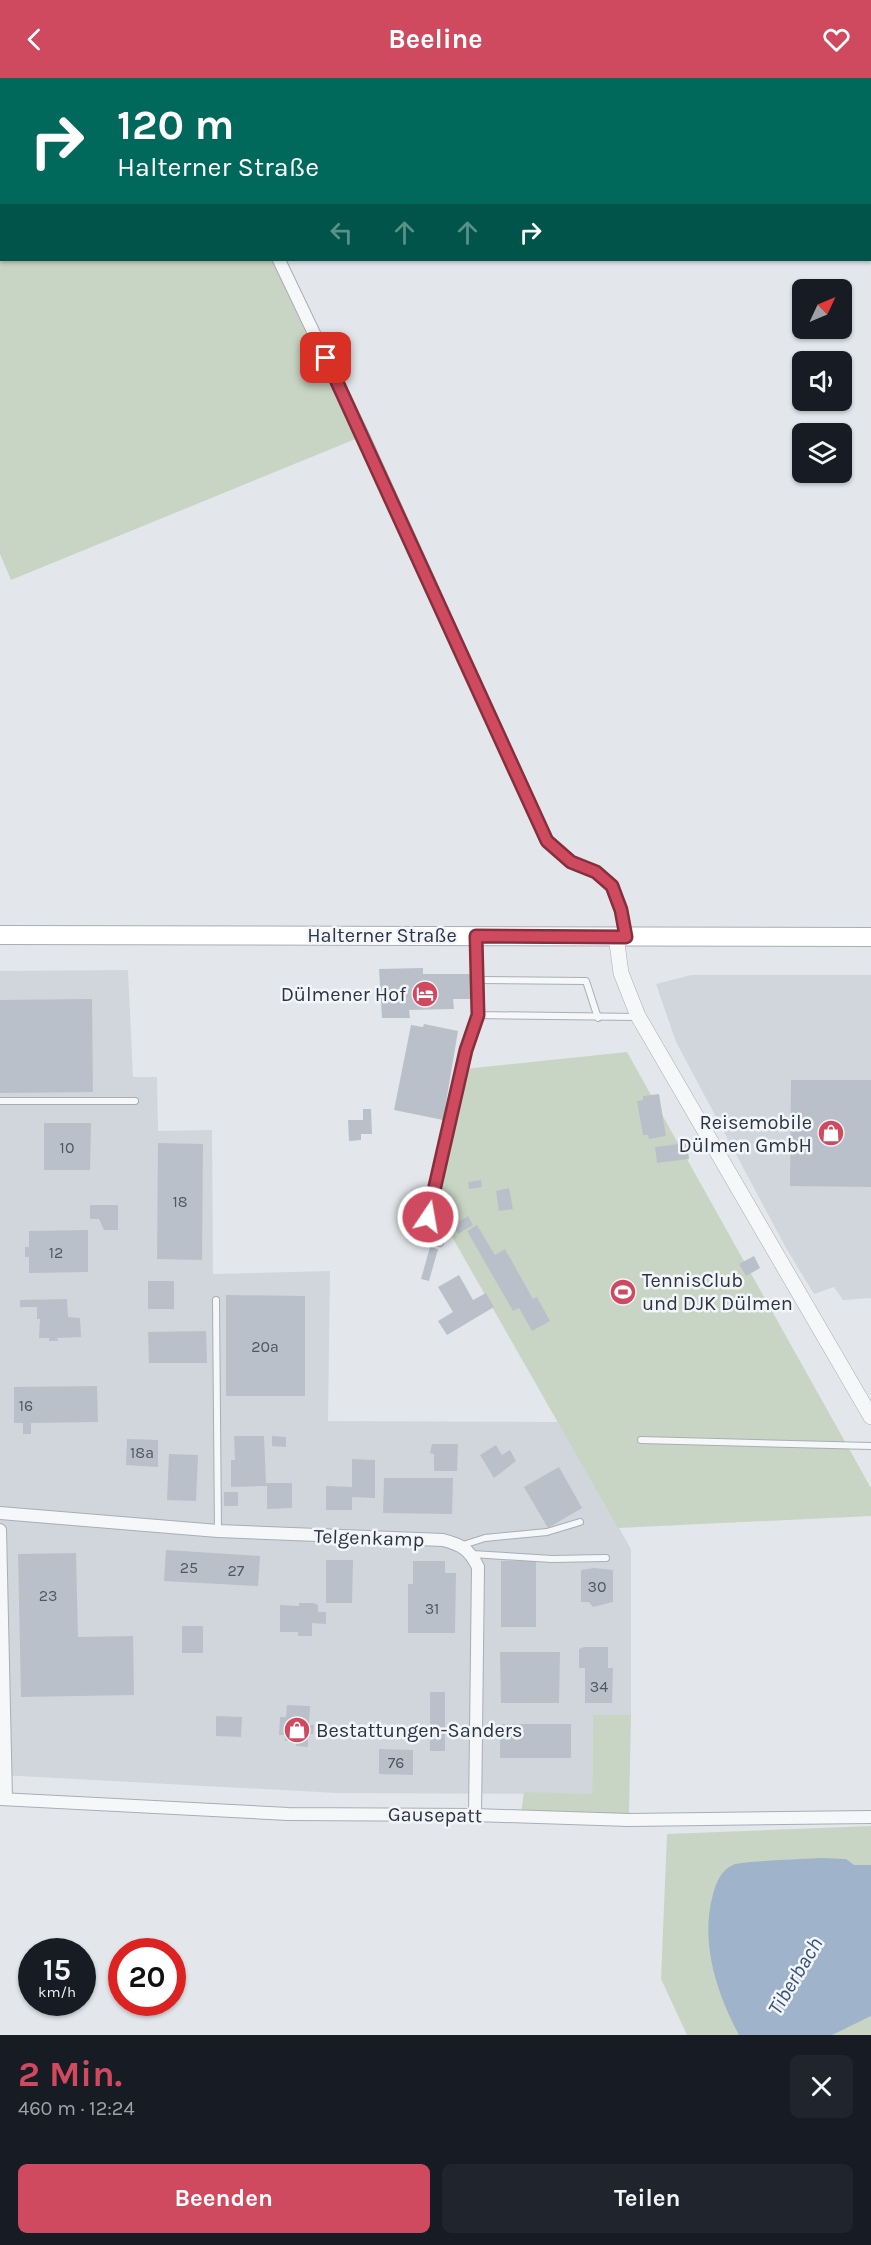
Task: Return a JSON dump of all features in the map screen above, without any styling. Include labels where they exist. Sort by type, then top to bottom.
[{"type":"main road","name":"Halterner Straße","points":[[0,935],[871,937]]},
{"type":"street","points":[[279,261],[363,436],[547,841],[571,862],[596,872],[612,886],[621,910],[621,973],[639,1016],[871,1417]]},
{"type":"street","name":"Telgenkamp","points":[[0,1513],[218,1531],[443,1540],[463,1545]]},
{"type":"street","points":[[0,1530],[3,1799]]},
{"type":"street","points":[[463,1545],[472,1554],[478,1567],[475,1815]]},
{"type":"street","name":"Gausepatt","points":[[3,1799],[288,1814],[475,1815],[589,1819],[871,1817]]},
{"type":"lane","points":[[440,1243],[428,1217],[428,1206],[466,1050],[478,1015],[476,936]]},
{"type":"lane","points":[[477,980],[586,981],[598,1018]]},
{"type":"lane","points":[[478,1015],[598,1018],[639,1016]]},
{"type":"lane","points":[[0,1101],[135,1101]]},
{"type":"lane","points":[[216,1300],[218,1531]]},
{"type":"lane","points":[[641,1440],[871,1446]]},
{"type":"lane","points":[[463,1545],[485,1538],[547,1532],[580,1522]]},
{"type":"lane","points":[[472,1554],[552,1559],[606,1558]]},
{"type":"shaded area","points":[[128,970],[133,1077],[157,1077],[158,1131],[212,1130],[213,1274],[330,1271],[328,1421],[558,1422],[631,1549],[631,1715],[593,1715],[592,1794],[337,1793],[0,1775],[0,971]]},
{"type":"shaded area","points":[[691,975],[871,975],[871,1298],[843,1300],[834,1287],[814,1294],[786,1248],[676,1042],[656,984]]},
{"type":"green space","points":[[0,261],[279,261],[363,436],[11,580],[0,554]]},
{"type":"green space","name":"TennisClub und DJK Dülmen","points":[[627,1052],[871,1488],[871,1516],[618,1528],[427,1193],[464,1069]]},
{"type":"green space","points":[[593,1715],[631,1715],[629,1815],[521,1813],[524,1792],[592,1794]]},
{"type":"green space","points":[[871,1826],[871,2035],[687,2035],[661,1979],[667,1834]]},
{"type":"water","name":"Tiberbach","points":[[846,1859],[854,1865],[871,1865],[871,2016],[832,2035],[739,2035],[723,2002],[709,1948],[709,1912],[717,1881],[725,1870],[733,1865],[760,1861]]},
{"type":"building","name":"Dülmener Hof","points":[[423,968],[423,974],[471,974],[471,999],[453,999],[454,1009],[409,1010],[410,1018],[382,1018],[379,969]]},
{"type":"building","points":[[92,999],[93,1092],[0,1093],[0,1000]]},
{"type":"building","points":[[424,1024],[458,1031],[443,1120],[394,1110],[411,1025],[423,1027]]},
{"type":"building","name":"Reisemobile Dülmen GmbH","points":[[791,1080],[871,1080],[871,1187],[790,1186]]},
{"type":"building","points":[[659,1094],[666,1136],[649,1139],[648,1135],[643,1135],[637,1101],[643,1100],[643,1096]]},
{"type":"building","points":[[363,1109],[371,1109],[372,1134],[361,1134],[361,1140],[349,1141],[348,1120],[363,1120]]},
{"type":"building","points":[[44,1123],[91,1123],[90,1170],[44,1170]]},
{"type":"building","points":[[158,1143],[203,1144],[202,1260],[157,1259]]},
{"type":"building","points":[[687,1143],[689,1159],[657,1163],[655,1147]]},
{"type":"building","points":[[481,1180],[482,1187],[469,1189],[468,1182]]},
{"type":"building","points":[[509,1188],[513,1209],[499,1211],[496,1191]]},
{"type":"building","points":[[90,1205],[118,1205],[118,1230],[104,1230],[99,1219],[90,1219]]},
{"type":"building","points":[[468,1216],[473,1225],[458,1234],[453,1225]]},
{"type":"building","points":[[477,1225],[495,1255],[505,1249],[533,1299],[537,1297],[550,1321],[532,1331],[519,1308],[513,1311],[467,1231]]},
{"type":"building","points":[[88,1230],[88,1272],[29,1273],[29,1257],[25,1257],[25,1247],[29,1247],[29,1231]]},
{"type":"building","points":[[430,1247],[438,1249],[429,1281],[421,1279]]},
{"type":"building","points":[[754,1256],[760,1268],[746,1276],[739,1264]]},
{"type":"building","points":[[459,1275],[473,1300],[486,1293],[494,1307],[447,1335],[438,1321],[453,1312],[438,1287]]},
{"type":"building","points":[[148,1281],[174,1281],[174,1309],[148,1309]]},
{"type":"building","points":[[226,1295],[305,1296],[305,1396],[226,1396]]},
{"type":"building","points":[[67,1299],[68,1317],[80,1318],[81,1337],[57,1338],[58,1341],[39,1338],[40,1319],[37,1319],[37,1307],[20,1307],[20,1300]]},
{"type":"building","points":[[206,1331],[207,1363],[149,1363],[148,1332]]},
{"type":"building","points":[[97,1386],[98,1422],[31,1423],[31,1434],[23,1434],[23,1423],[14,1423],[14,1387]]},
{"type":"building","points":[[234,1436],[264,1436],[266,1483],[292,1483],[292,1508],[267,1509],[267,1486],[231,1487],[231,1460],[235,1460]]},
{"type":"building","points":[[272,1436],[286,1437],[286,1447],[272,1446]]},
{"type":"building","points":[[127,1439],[158,1440],[158,1467],[126,1465]]},
{"type":"building","points":[[432,1444],[458,1444],[457,1471],[434,1471],[434,1454],[430,1453]]},
{"type":"building","points":[[496,1445],[502,1455],[510,1450],[516,1461],[494,1478],[480,1455]]},
{"type":"building","points":[[169,1454],[198,1455],[196,1501],[167,1500]]},
{"type":"building","points":[[352,1459],[375,1460],[375,1498],[352,1497],[352,1510],[326,1510],[326,1486],[352,1487]]},
{"type":"building","points":[[559,1467],[582,1508],[548,1528],[524,1487]]},
{"type":"building","points":[[384,1478],[453,1478],[452,1514],[383,1513]]},
{"type":"building","points":[[224,1492],[238,1492],[238,1506],[224,1506]]},
{"type":"building","points":[[166,1550],[260,1556],[258,1586],[164,1581]]},
{"type":"building","points":[[76,1553],[78,1637],[133,1636],[134,1695],[21,1697],[18,1554]]},
{"type":"building","points":[[326,1560],[353,1560],[352,1603],[326,1603]]},
{"type":"building","points":[[413,1561],[445,1561],[445,1573],[456,1573],[455,1633],[408,1633],[408,1584],[413,1584]]},
{"type":"building","points":[[501,1561],[536,1561],[536,1627],[501,1627]]},
{"type":"building","points":[[594,1568],[613,1570],[613,1602],[593,1607],[589,1602],[581,1602],[581,1570]]},
{"type":"building","points":[[299,1603],[313,1603],[318,1605],[318,1612],[326,1612],[326,1624],[312,1623],[312,1636],[298,1636],[298,1632],[280,1632],[280,1605],[299,1606]]},
{"type":"building","points":[[182,1626],[203,1626],[203,1653],[182,1653]]},
{"type":"building","points":[[608,1647],[608,1668],[613,1668],[612,1703],[585,1703],[585,1668],[579,1668],[579,1649]]},
{"type":"building","points":[[500,1652],[560,1652],[559,1703],[501,1703]]},
{"type":"building","points":[[430,1692],[445,1692],[445,1751],[430,1751]]},
{"type":"building","name":"Bestattungen-Sanders","points":[[287,1705],[310,1706],[309,1725],[314,1725],[313,1734],[308,1734],[308,1747],[296,1746],[296,1741],[285,1741],[285,1735],[279,1735],[280,1717],[286,1717]]},
{"type":"building","points":[[216,1716],[242,1717],[241,1737],[216,1736]]},
{"type":"building","points":[[500,1724],[571,1724],[571,1758],[500,1758]]},
{"type":"building","points":[[379,1749],[413,1750],[413,1775],[379,1774]]},
{"type":"place","name":"Dülmener Hof","points":[[425,994]]},
{"type":"place","name":"Reisemobile Dülmen GmbH","points":[[831,1133]]},
{"type":"place","name":"TennisClub und DJK Dülmen","points":[[623,1292]]},
{"type":"place","name":"Bestattungen-Sanders","points":[[297,1730]]},
{"type":"route","points":[[326,358],[547,841],[571,862],[596,872],[612,886],[621,910],[626,937],[476,936],[478,1015],[466,1050],[428,1206],[428,1217]]}]
